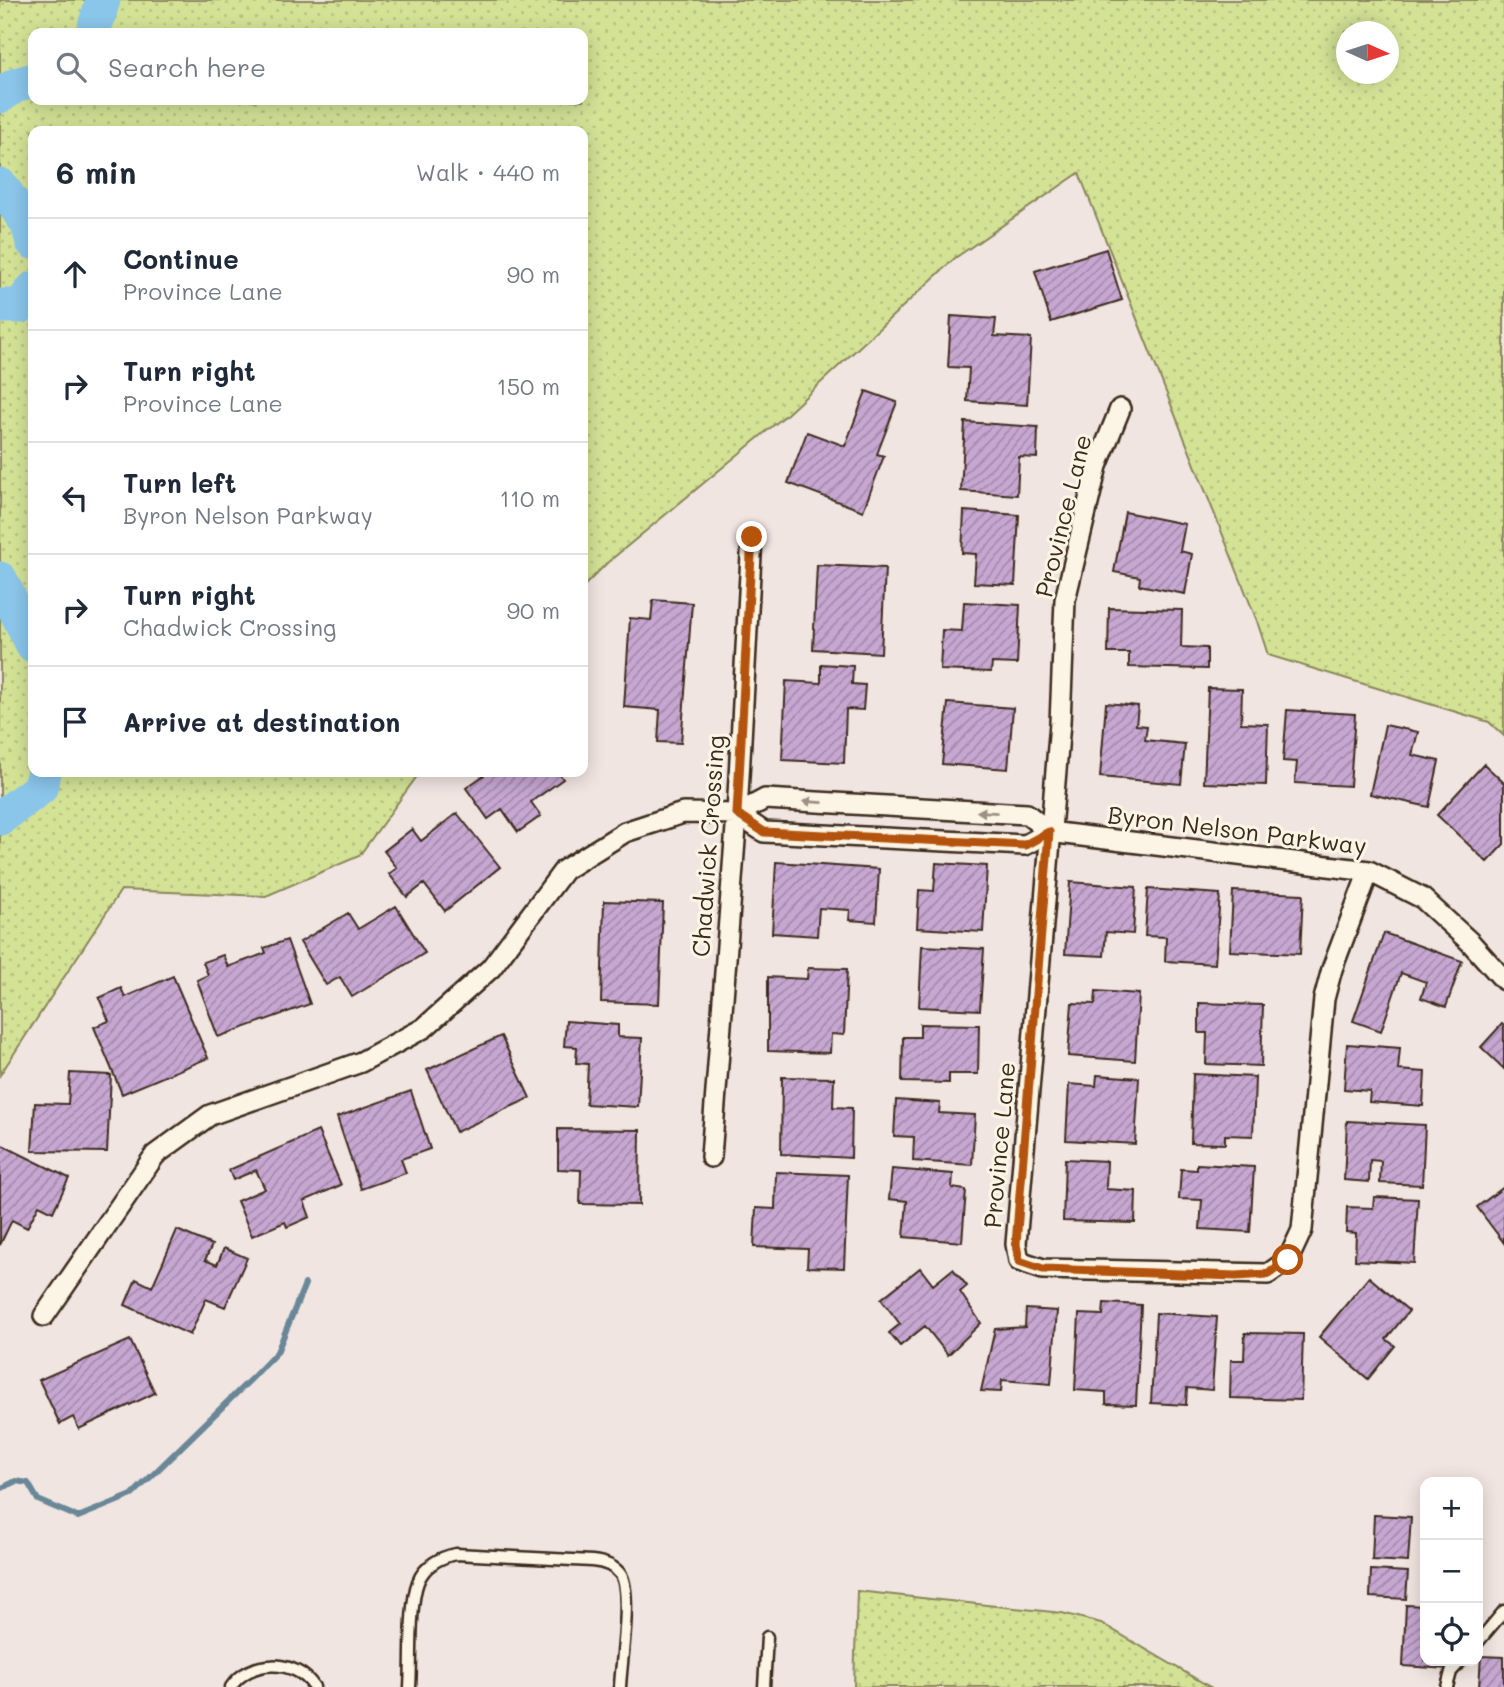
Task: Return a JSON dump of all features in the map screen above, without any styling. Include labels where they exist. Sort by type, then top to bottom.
[{"type":"street","name":"Province Lane","points":[[1120,409],[1097,466],[1065,600],[1060,723],[1016,1244],[1019,1261],[1043,1269],[1236,1276],[1268,1274],[1288,1260],[1302,1230],[1324,999],[1332,969],[1369,871]]},
{"type":"street","name":"Chadwick Crossing","points":[[710,1157],[737,814],[752,537]]},
{"type":"street","name":"Byron Nelson Parkway","points":[[44,1315],[155,1155],[210,1115],[360,1062],[424,1028],[491,968],[564,870],[625,832],[683,813],[737,814],[765,799],[1027,814],[1049,832],[1369,871],[1422,898],[1470,942],[1504,979]]},
{"type":"street","points":[[896,807],[896,839]]},
{"type":"street","name":"Byron Nelson Parkway","points":[[737,814],[764,832],[1025,845],[1049,832]]},
{"type":"lane","points":[[410,1687],[418,1582],[428,1567],[443,1556],[456,1554],[592,1561],[605,1563],[614,1569],[622,1577],[625,1594],[620,1687]]},
{"type":"lane","points":[[1483,1636],[1504,1611]]},
{"type":"lane","points":[[764,1687],[766,1637]]},
{"type":"lane","points":[[231,1687],[245,1670],[262,1665],[286,1667],[304,1674],[314,1687]]},
{"type":"lane","points":[[1447,1687],[1451,1672],[1456,1666]]},
{"type":"green space","points":[[0,0],[1504,0],[1504,736],[1489,722],[1268,655],[1257,621],[1079,173],[955,258],[786,415],[607,563],[588,582],[588,126],[28,126],[28,777],[416,777],[359,856],[266,896],[121,890],[0,1075]]},
{"type":"green space","points":[[857,1591],[1062,1613],[1101,1623],[1210,1687],[854,1687]]},
{"type":"building","points":[[1106,249],[1122,300],[1051,322],[1035,271]]},
{"type":"building","points":[[951,316],[996,319],[994,336],[1031,338],[1027,405],[967,401],[969,368],[948,367]]},
{"type":"building","points":[[866,391],[897,402],[877,454],[884,456],[863,511],[788,483],[807,432],[845,446]]},
{"type":"building","points":[[965,422],[1038,427],[1037,458],[1019,457],[1017,495],[961,491]]},
{"type":"building","points":[[964,511],[1019,515],[1015,585],[974,583],[976,554],[962,553]]},
{"type":"building","points":[[1125,512],[1185,524],[1180,551],[1192,554],[1185,594],[1139,585],[1140,577],[1114,572]]},
{"type":"building","points":[[817,565],[885,568],[881,653],[813,649]]},
{"type":"building","points":[[653,600],[692,603],[681,743],[658,742],[660,710],[624,707],[630,618],[651,620]]},
{"type":"building","points":[[964,602],[1020,605],[1017,664],[992,663],[991,672],[940,670],[942,630],[962,631]]},
{"type":"building","points":[[1109,608],[1182,610],[1181,647],[1207,648],[1207,669],[1129,667],[1129,653],[1108,653]]},
{"type":"building","points":[[821,664],[853,666],[852,684],[865,685],[863,710],[846,709],[844,763],[782,760],[786,681],[821,683]]},
{"type":"building","points":[[1208,688],[1242,689],[1241,723],[1268,724],[1266,785],[1204,783]]},
{"type":"building","points":[[948,703],[1013,708],[1008,769],[942,764]]},
{"type":"building","points":[[1106,703],[1138,706],[1136,725],[1147,726],[1145,740],[1185,744],[1181,784],[1100,777]]},
{"type":"building","points":[[1287,710],[1355,714],[1350,786],[1295,783],[1297,762],[1283,761]]},
{"type":"building","points":[[1385,725],[1418,732],[1412,755],[1439,761],[1429,807],[1370,794]]},
{"type":"building","points":[[1484,764],[1504,783],[1504,844],[1487,862],[1437,815]]},
{"type":"building","points":[[481,777],[563,779],[531,802],[541,816],[518,832],[502,809],[488,819],[466,788]]},
{"type":"building","points":[[457,813],[500,867],[445,911],[424,884],[407,897],[389,874],[397,868],[384,851],[412,829],[421,841]]},
{"type":"building","points":[[776,862],[879,869],[876,922],[849,920],[850,910],[819,908],[817,936],[772,933]]},
{"type":"building","points":[[936,863],[987,866],[983,932],[917,928],[919,890],[934,891]]},
{"type":"building","points":[[1070,882],[1136,887],[1133,934],[1106,932],[1104,956],[1065,954]]},
{"type":"building","points":[[1148,889],[1220,894],[1215,964],[1165,961],[1166,937],[1145,936]]},
{"type":"building","points":[[1233,891],[1303,894],[1300,954],[1230,951]]},
{"type":"building","points":[[604,901],[663,903],[659,1004],[601,1002]]},
{"type":"building","points":[[396,906],[425,953],[352,997],[340,977],[326,985],[300,942],[348,913],[358,929]]},
{"type":"building","points":[[1384,933],[1462,961],[1446,1007],[1421,998],[1426,982],[1401,973],[1381,1031],[1353,1021]]},
{"type":"building","points":[[287,940],[310,1004],[218,1037],[197,980],[208,975],[203,962],[223,955],[228,967],[266,953],[264,948]]},
{"type":"building","points":[[922,946],[984,949],[980,1010],[919,1007]]},
{"type":"building","points":[[808,968],[847,969],[844,1035],[831,1034],[830,1053],[768,1051],[768,977],[807,979]]},
{"type":"building","points":[[173,976],[208,1058],[122,1094],[94,1027],[109,1021],[99,998],[121,988],[125,997]]},
{"type":"building","points":[[1096,991],[1139,994],[1135,1061],[1068,1056],[1072,1003],[1095,1004]]},
{"type":"building","points":[[1199,1003],[1263,1005],[1261,1066],[1206,1064],[1207,1033],[1199,1033]]},
{"type":"building","points":[[566,1021],[618,1025],[618,1037],[642,1038],[638,1107],[586,1104],[588,1064],[576,1063],[577,1047],[564,1046]]},
{"type":"building","points":[[920,1024],[979,1025],[978,1074],[949,1074],[949,1083],[902,1082],[903,1037],[920,1037]]},
{"type":"building","points":[[1502,1024],[1504,1025],[1504,1069],[1481,1047]]},
{"type":"building","points":[[501,1036],[530,1098],[456,1132],[427,1070]]},
{"type":"building","points":[[1347,1044],[1400,1048],[1398,1070],[1425,1072],[1423,1106],[1369,1102],[1370,1091],[1344,1089]]},
{"type":"building","points":[[70,1073],[111,1075],[107,1152],[32,1151],[35,1103],[68,1104]]},
{"type":"building","points":[[1193,1074],[1255,1077],[1253,1136],[1225,1135],[1225,1144],[1191,1143]]},
{"type":"building","points":[[1097,1075],[1139,1078],[1135,1144],[1066,1140],[1069,1084],[1096,1086]]},
{"type":"building","points":[[782,1077],[834,1078],[833,1107],[852,1108],[851,1158],[781,1154]]},
{"type":"building","points":[[411,1091],[430,1149],[401,1159],[406,1173],[361,1189],[337,1117]]},
{"type":"building","points":[[896,1100],[940,1103],[939,1113],[975,1115],[972,1165],[913,1161],[914,1137],[894,1136]]},
{"type":"building","points":[[1347,1121],[1425,1125],[1422,1185],[1380,1183],[1381,1161],[1370,1160],[1369,1182],[1344,1180]]},
{"type":"building","points":[[558,1129],[640,1130],[639,1205],[580,1204],[581,1170],[558,1169]]},
{"type":"building","points":[[318,1131],[341,1185],[304,1201],[310,1217],[287,1227],[285,1222],[252,1236],[237,1201],[265,1189],[256,1170],[233,1180],[229,1170]]},
{"type":"building","points":[[0,1144],[69,1178],[53,1212],[39,1205],[27,1228],[12,1220],[0,1245]]},
{"type":"building","points":[[1065,1159],[1107,1161],[1106,1189],[1136,1191],[1135,1223],[1063,1221]]},
{"type":"building","points":[[1197,1164],[1254,1167],[1250,1232],[1200,1229],[1202,1200],[1179,1199],[1181,1169],[1197,1170]]},
{"type":"building","points":[[892,1169],[953,1174],[952,1188],[966,1190],[962,1242],[904,1237],[907,1201],[889,1199]]},
{"type":"building","points":[[776,1172],[848,1175],[844,1268],[807,1267],[808,1249],[754,1247],[756,1208],[775,1209]]},
{"type":"building","points":[[1504,1187],[1504,1243],[1477,1207]]},
{"type":"building","points":[[1374,1197],[1418,1199],[1414,1263],[1355,1260],[1356,1233],[1346,1232],[1347,1207],[1373,1208]]},
{"type":"building","points":[[177,1230],[212,1245],[205,1260],[217,1265],[224,1248],[247,1258],[225,1307],[206,1299],[190,1335],[125,1305],[136,1279],[152,1287]]},
{"type":"building","points":[[920,1268],[933,1285],[953,1269],[967,1286],[960,1292],[981,1323],[948,1355],[925,1326],[900,1346],[889,1333],[900,1324],[881,1299]]},
{"type":"building","points":[[1369,1277],[1409,1311],[1386,1339],[1395,1346],[1368,1379],[1319,1337]]},
{"type":"building","points":[[1104,1303],[1141,1305],[1136,1405],[1106,1404],[1106,1392],[1075,1390],[1079,1314],[1103,1315]]},
{"type":"building","points":[[1026,1309],[1057,1311],[1051,1384],[1002,1380],[1001,1392],[981,1391],[995,1329],[1025,1327]]},
{"type":"building","points":[[1156,1313],[1217,1317],[1212,1390],[1187,1388],[1186,1405],[1151,1403]]},
{"type":"building","points":[[1245,1333],[1303,1334],[1301,1400],[1230,1398],[1231,1360],[1244,1360]]},
{"type":"building","points":[[130,1340],[155,1393],[79,1429],[73,1417],[60,1424],[39,1380]]},
{"type":"building","points":[[1374,1515],[1411,1517],[1408,1562],[1372,1560]]},
{"type":"building","points":[[1371,1570],[1408,1572],[1406,1599],[1370,1597]]},
{"type":"building","points":[[1406,1605],[1420,1606],[1420,1666],[1448,1666],[1448,1669],[1403,1666]]},
{"type":"building","points":[[1483,1656],[1504,1657],[1504,1687],[1479,1687]]},
{"type":"waterway","points":[[95,28],[103,0]]},
{"type":"waterway","points":[[0,96],[16,85],[28,81]]},
{"type":"waterway","points":[[0,185],[28,224]]},
{"type":"waterway","points":[[0,306],[21,306],[28,296]]},
{"type":"waterway","points":[[0,579],[28,635]]},
{"type":"waterway","points":[[0,818],[40,788],[43,777]]},
{"type":"waterway","points":[[0,1489],[16,1481],[28,1483],[38,1500],[78,1517],[132,1495],[277,1352],[305,1284]]},
{"type":"route","points":[[752,537],[737,814],[764,832],[1025,845],[1049,832],[1016,1244],[1019,1261],[1043,1269],[1236,1276],[1268,1274],[1288,1260]]}]
